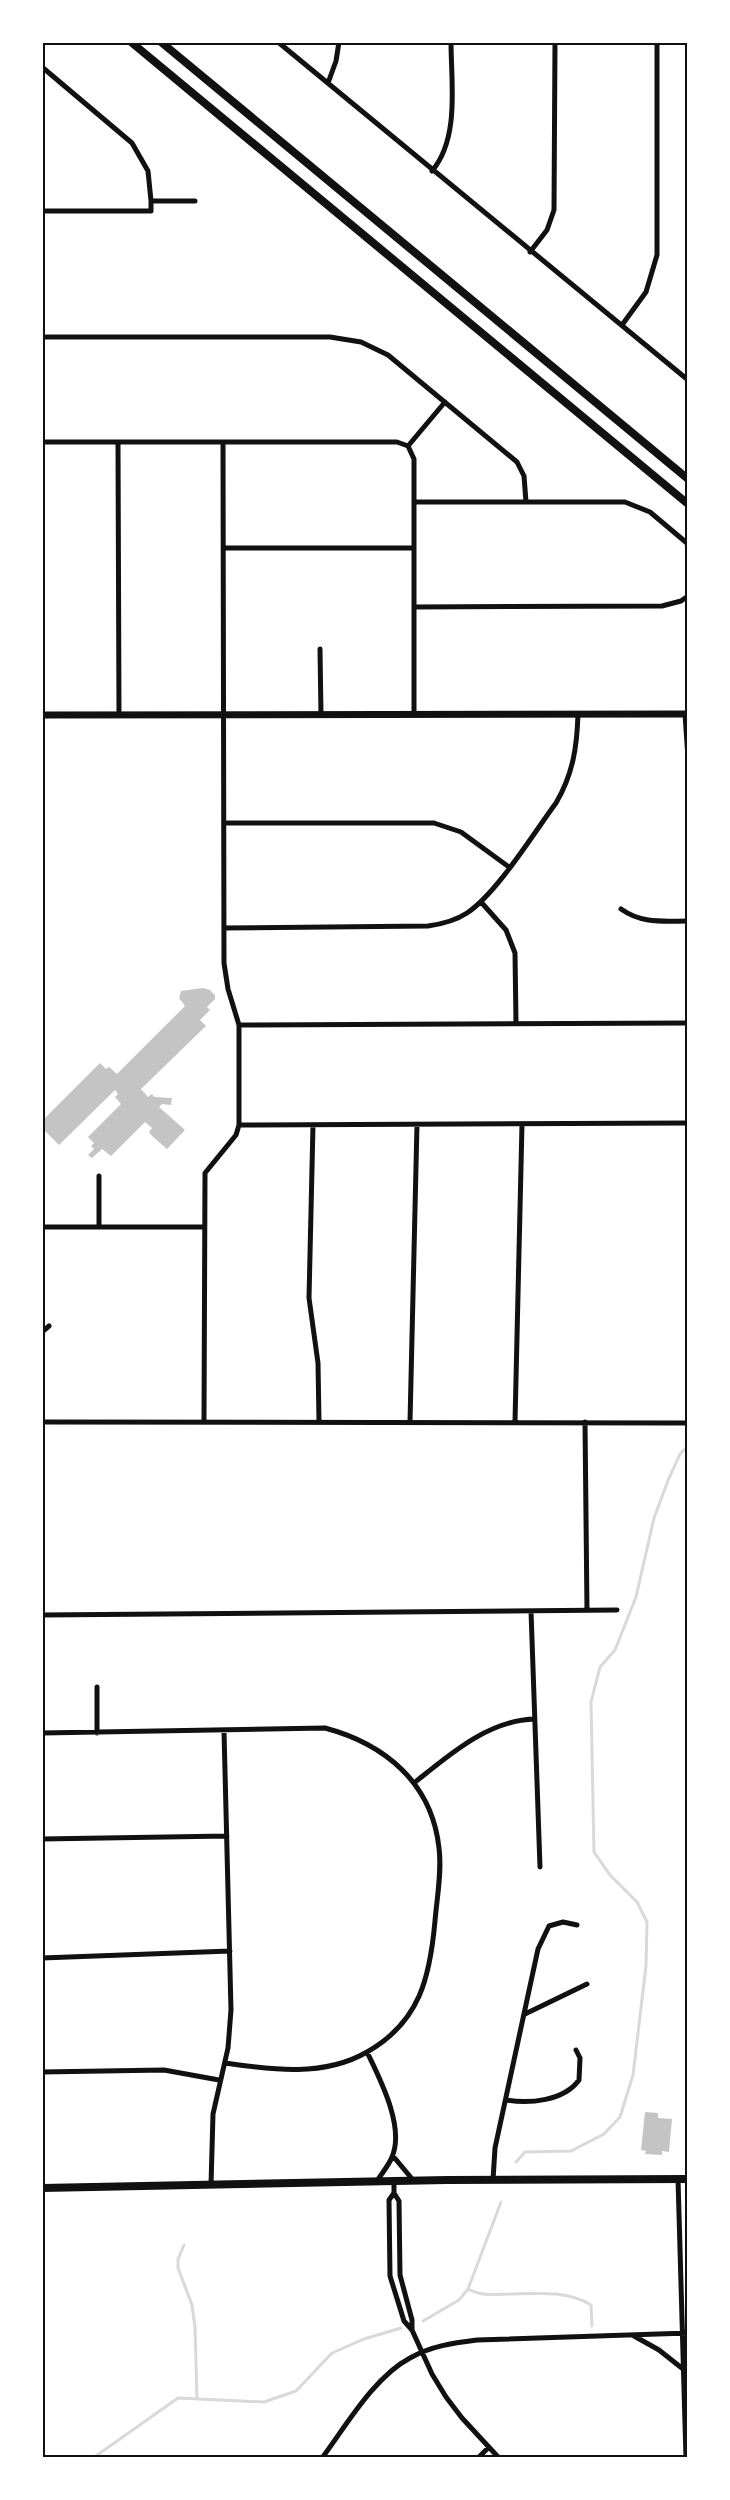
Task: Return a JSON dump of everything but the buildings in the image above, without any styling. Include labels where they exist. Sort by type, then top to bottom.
[{"type":"highway","points":[[131,42],[688,504]]},
{"type":"highway","points":[[161,42],[688,479]]},
{"type":"main road","points":[[42,2188],[414,2180],[688,2180]]},
{"type":"street","points":[[278,42],[688,380]]},
{"type":"street","points":[[328,83],[336,61],[339,42]]},
{"type":"street","points":[[432,171],[440,159],[451,120],[451,42]]},
{"type":"street","points":[[530,252],[547,230],[554,210],[555,42]]},
{"type":"street","points":[[622,325],[646,292],[657,255],[657,42]]},
{"type":"street","points":[[42,67],[132,143],[148,171],[151,201],[151,211],[42,211]]},
{"type":"street","points":[[151,201],[195,201]]},
{"type":"street","points":[[42,337],[346,339],[360,342],[388,355],[517,462],[524,476],[526,502]]},
{"type":"street","points":[[408,446],[446,402]]},
{"type":"street","points":[[42,442],[397,442],[408,446],[414,459],[414,714]]},
{"type":"street","points":[[118,442],[119,715]]},
{"type":"street","points":[[204,1422],[205,1173],[236,1135],[239,1125],[239,1025],[225,976],[223,442]]},
{"type":"street","points":[[414,502],[625,502],[650,513],[688,544]]},
{"type":"street","points":[[224,548],[414,548]]},
{"type":"street","points":[[414,607],[662,606],[681,601],[688,596]]},
{"type":"street","points":[[320,650],[321,715]]},
{"type":"street","points":[[224,928],[428,926],[456,919],[481,902],[564,790],[574,761],[578,714]]},
{"type":"street","points":[[42,716],[687,714],[688,758]]},
{"type":"street","points":[[224,823],[434,823],[461,832],[509,867]]},
{"type":"street","points":[[481,902],[506,930],[515,953],[516,1023]]},
{"type":"street","points":[[621,909],[637,919],[647,921],[688,921]]},
{"type":"street","points":[[239,1025],[688,1023]]},
{"type":"street","points":[[239,1125],[688,1123]]},
{"type":"street","points":[[410,1422],[417,1124]]},
{"type":"street","points":[[515,1422],[522,1124]]},
{"type":"street","points":[[312,1125],[309,1298],[318,1363],[319,1422]]},
{"type":"street","points":[[99,1176],[99,1227]]},
{"type":"street","points":[[42,1227],[204,1227]]},
{"type":"street","points":[[42,1332],[49,1326]]},
{"type":"street","points":[[42,1422],[688,1423]]},
{"type":"street","points":[[585,1422],[586,1610]]},
{"type":"street","points":[[42,1615],[617,1610]]},
{"type":"street","points":[[531,1611],[540,1867]]},
{"type":"street","points":[[97,1687],[97,1733]]},
{"type":"street","points":[[414,1783],[450,1754],[495,1727],[516,1720],[535,1719]]},
{"type":"street","points":[[42,1733],[325,1728],[345,1734],[377,1749],[398,1765],[414,1783],[431,1816],[439,1848],[440,1865],[430,1969],[417,2002],[408,2016],[387,2038],[367,2052],[313,2069],[276,2069],[225,2063]]},
{"type":"street","points":[[211,2185],[213,2114],[219,2080],[225,2063],[231,2010],[224,1731]]},
{"type":"street","points":[[42,1839],[226,1836]]},
{"type":"street","points":[[493,2180],[495,2148],[538,1949],[549,1926],[563,1922],[577,1925]]},
{"type":"street","points":[[42,1958],[230,1951]]},
{"type":"street","points":[[525,2014],[587,1984]]},
{"type":"street","points":[[506,2100],[532,2103],[543,2101],[571,2088],[579,2080],[580,2058],[576,2050]]},
{"type":"street","points":[[367,2052],[384,2086],[394,2125],[393,2156],[377,2181]]},
{"type":"street","points":[[42,2072],[164,2070],[219,2080]]},
{"type":"street","points":[[393,2156],[414,2180]]},
{"type":"street","points":[[678,2180],[685,2333],[683,2369],[686,2458]]},
{"type":"street","points":[[394,2181],[394,2193],[399,2201],[400,2275],[412,2320],[412,2330]]},
{"type":"street","points":[[394,2193],[389,2200],[390,2276],[404,2321],[412,2330],[446,2397],[499,2458]]},
{"type":"street","points":[[322,2458],[381,2381],[409,2358],[448,2343],[685,2333]]},
{"type":"street","points":[[633,2335],[683,2369]]},
{"type":"street","points":[[478,2458],[489,2447]]},
{"type":"waterway","points":[[516,2162],[525,2152],[571,2151],[604,2134],[620,2117],[633,2075],[646,1966],[647,1922],[637,1902],[610,1875],[594,1852],[591,1702],[600,1667],[615,1650],[636,1597],[654,1518],[669,1478],[680,1454],[688,1446]]},
{"type":"waterway","points":[[423,2321],[459,2300],[468,2289],[501,2202]]},
{"type":"waterway","points":[[184,2245],[178,2259],[178,2268],[192,2305],[195,2327],[197,2399]]},
{"type":"waterway","points":[[468,2289],[473,2292],[496,2295],[544,2293],[573,2297],[591,2305],[592,2326]]},
{"type":"waterway","points":[[93,2458],[178,2398],[264,2402],[296,2391],[332,2353],[364,2339],[401,2328]]}]
